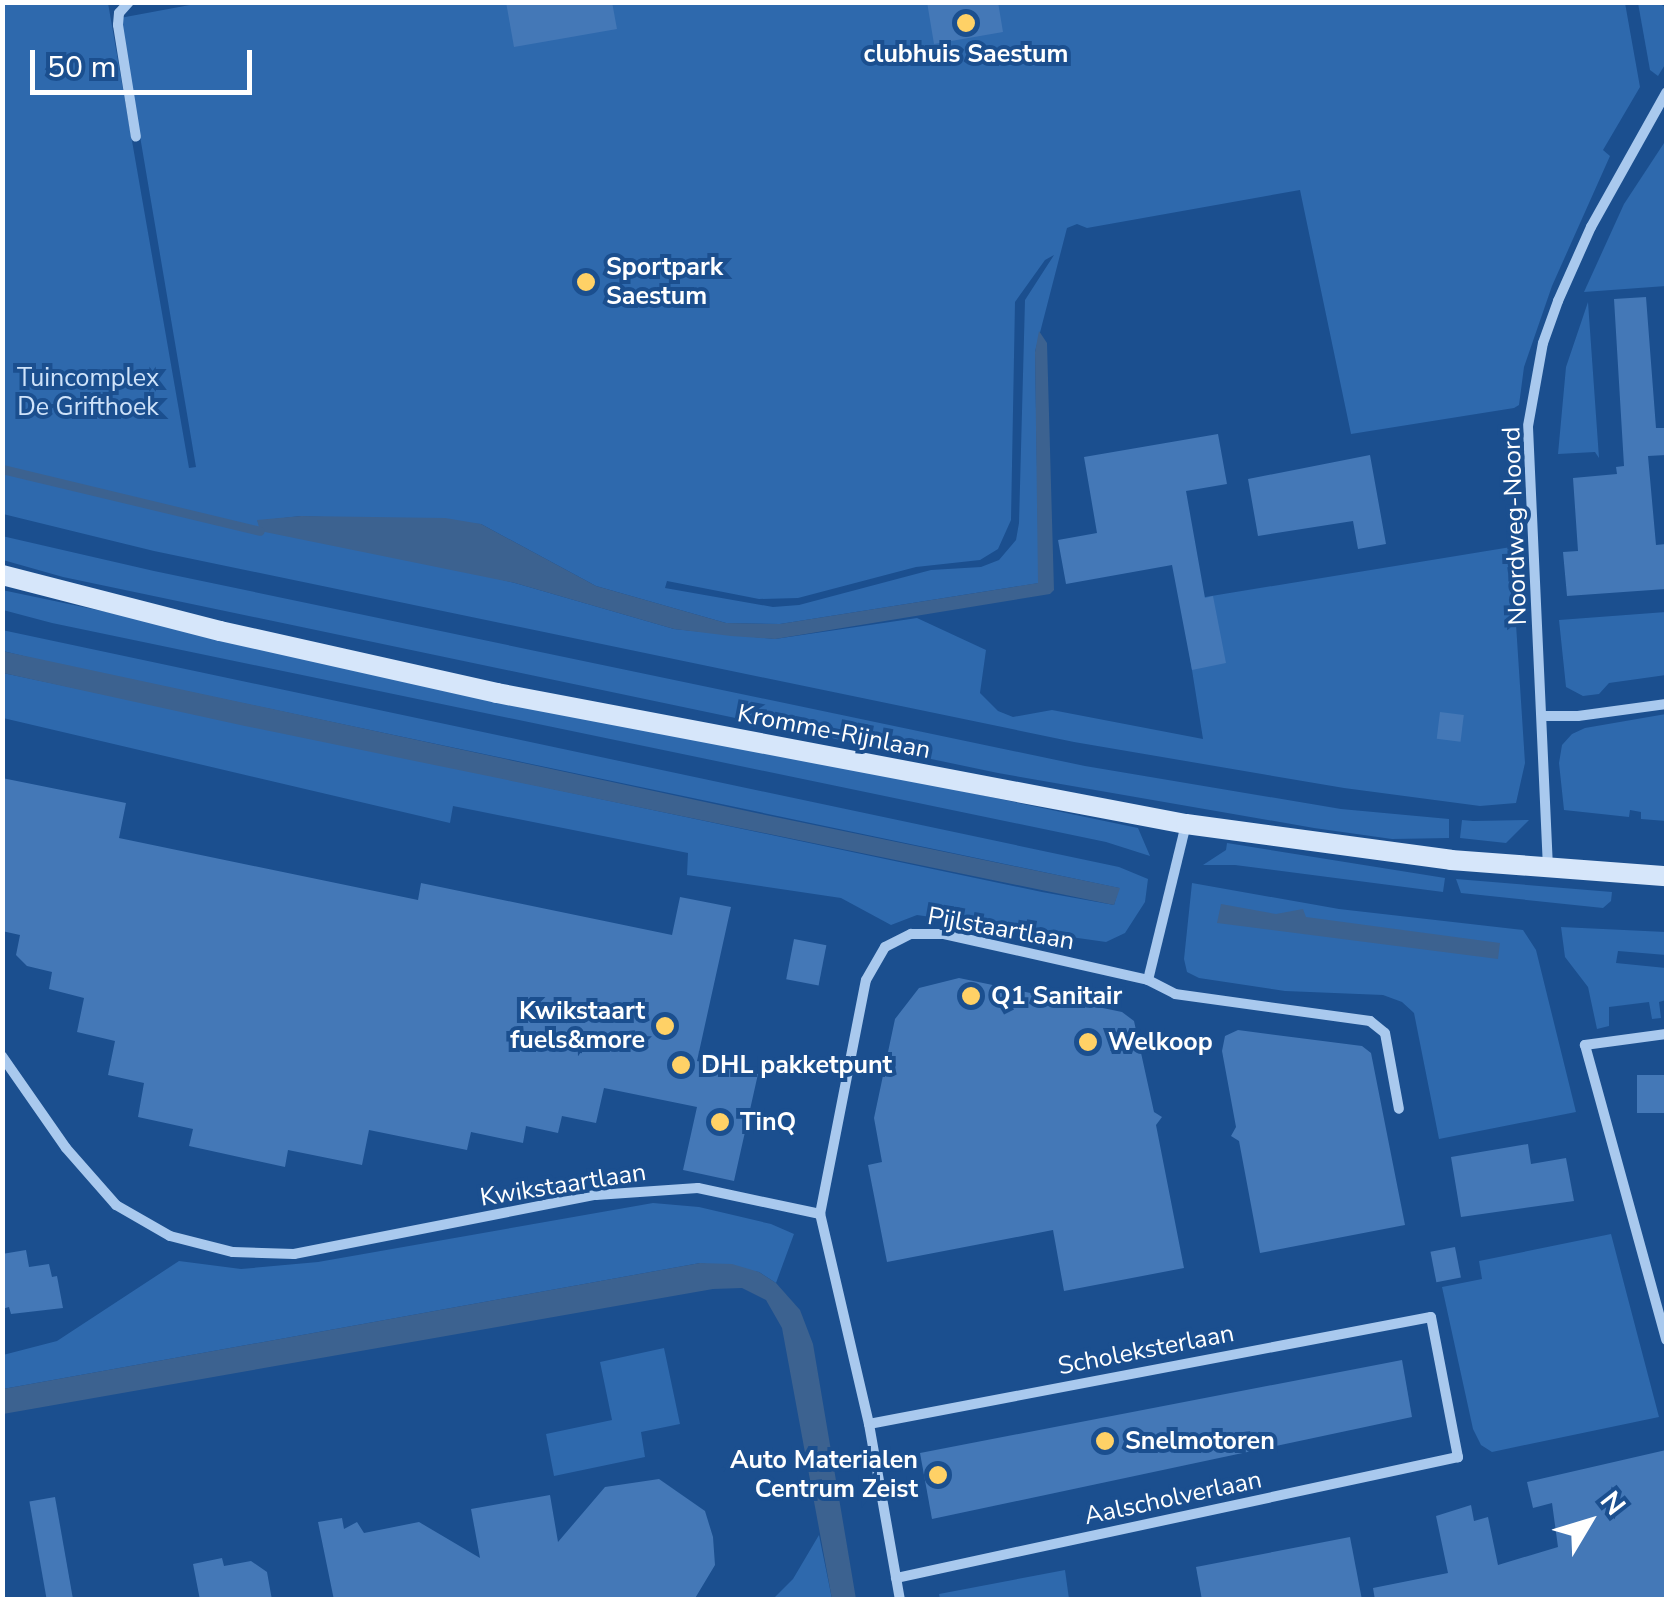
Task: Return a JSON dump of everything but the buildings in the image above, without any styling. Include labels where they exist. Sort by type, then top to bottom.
[{"type":"street","points":[[130,2],[119,13],[118,25],[136,136]]},
{"type":"street","name":"Noordweg-Noord","points":[[1548,868],[1528,426],[1543,343],[1591,227],[1666,93]]},
{"type":"street","name":"Kromme-Rijnlaan","points":[[2,575],[497,693],[1186,824],[1451,860],[1666,876]]},
{"type":"street","points":[[1544,716],[1578,716],[1666,704]]},
{"type":"street","points":[[1148,980],[1186,824]]},
{"type":"street","name":"Pijlstaartlaan","points":[[820,1214],[866,980],[886,947],[911,934],[944,934],[1148,980],[1175,994],[1370,1021],[1385,1033],[1398,1110]]},
{"type":"street","points":[[1666,1034],[1584,1046],[1666,1340]]},
{"type":"street","name":"Kwikstaartlaan","points":[[2,1056],[66,1148],[116,1205],[170,1236],[232,1252],[294,1254],[596,1195],[698,1188],[820,1214]]},
{"type":"street","points":[[820,1214],[869,1424],[900,1600]]},
{"type":"street","name":"Scholeksterlaan","points":[[869,1424],[1431,1316],[1458,1457]]},
{"type":"street","name":"Aalscholverlaan","points":[[896,1578],[1458,1457]]},
{"type":"green space","name":"Sportpark Saestum","points":[[206,2],[1625,3],[1640,87],[1603,150],[1610,156],[1552,286],[1524,367],[1519,405],[1514,408],[1351,434],[1300,190],[1087,228],[1077,224],[1067,228],[1035,352],[1039,583],[780,624],[726,623],[596,586],[481,524],[301,516],[257,521],[515,583],[674,629],[775,639],[917,618],[986,650],[980,693],[998,711],[1013,717],[1052,710],[1203,739],[1181,601],[1511,547],[1525,763],[1516,803],[1480,806],[1344,788],[1074,742],[154,551],[3,514],[2,3],[108,3],[189,468],[196,467],[120,18]],"holes":[[[1054,255],[1025,300],[1019,523],[1016,540],[999,560],[981,567],[931,570],[799,605],[773,607],[665,588],[667,581],[759,599],[798,598],[916,567],[980,560],[998,549],[1011,520],[1015,302],[1045,260]]]},
{"type":"green space","points":[[1638,3],[1659,3],[1666,8],[1666,63],[1658,76],[1650,70]]},
{"type":"green space","points":[[1666,140],[1666,286],[1584,292],[1624,204]]},
{"type":"green space","points":[[1588,302],[1599,458],[1595,452],[1558,454],[1566,367]]},
{"type":"green space","points":[[2,536],[1085,766],[1341,809],[1449,819],[1449,838],[1392,839],[1314,828],[998,773],[63,577],[3,560]]},
{"type":"green space","points":[[2,590],[1138,828],[1150,856],[1106,842],[52,623],[3,610]]},
{"type":"green space","points":[[1666,612],[1666,675],[1609,683],[1599,694],[1583,696],[1566,687],[1559,620]]},
{"type":"green space","points":[[2,630],[1119,867],[1148,879],[1145,902],[1125,933],[1106,942],[917,915],[891,925],[841,898],[687,875],[688,853],[453,806],[450,823],[3,718],[3,673],[1042,892],[1114,905],[1119,888],[48,662],[3,651]]},
{"type":"green space","points":[[1666,714],[1666,821],[1641,819],[1641,812],[1630,810],[1629,817],[1564,810],[1559,763],[1562,745],[1572,734],[1585,728]]},
{"type":"green space","points":[[1462,820],[1529,820],[1506,843],[1460,838]]},
{"type":"green space","points":[[1227,843],[1445,878],[1443,892],[1235,865],[1203,865],[1226,850]]},
{"type":"green space","points":[[1456,879],[1612,892],[1611,901],[1603,908],[1461,893]]},
{"type":"green space","points":[[1192,883],[1339,909],[1523,930],[1536,950],[1576,1112],[1439,1139],[1414,1013],[1402,1002],[1383,995],[1285,991],[1199,978],[1187,972],[1184,959]]},
{"type":"green space","points":[[1561,927],[1666,932],[1666,955],[1618,951],[1616,963],[1666,968],[1666,1000],[1659,1002],[1661,1018],[1652,1019],[1649,1002],[1609,1007],[1609,1026],[1597,1029],[1588,987],[1565,957]]},
{"type":"green space","points":[[653,1203],[699,1207],[771,1224],[794,1234],[776,1283],[759,1272],[700,1263],[3,1389],[3,1355],[57,1341],[179,1261],[241,1269],[318,1262]]},
{"type":"green space","points":[[1611,1234],[1659,1417],[1492,1452],[1481,1445],[1473,1429],[1442,1287],[1482,1279],[1479,1261]]},
{"type":"green space","points":[[664,1348],[680,1424],[641,1432],[645,1457],[554,1476],[546,1434],[612,1420],[600,1362]]},
{"type":"green space","points":[[819,1535],[832,1599],[772,1600],[793,1579]]},
{"type":"green space","points":[[1065,1570],[1069,1599],[940,1599],[939,1594]]},
{"type":"shaded area","points":[[1039,331],[1047,343],[1054,590],[1050,594],[775,639],[731,636],[674,629],[515,583],[260,531],[257,520],[301,516],[445,518],[481,524],[596,586],[726,623],[780,624],[1038,583],[1035,352]]},
{"type":"shaded area","points":[[2,651],[1120,888],[1114,905],[245,726],[3,673]]},
{"type":"shaded area","points":[[1221,904],[1276,914],[1303,909],[1306,917],[1500,943],[1498,959],[1217,923]]},
{"type":"shaded area","points":[[700,1263],[732,1264],[759,1272],[776,1283],[800,1310],[813,1344],[856,1599],[832,1599],[782,1328],[766,1300],[742,1288],[713,1289],[3,1414],[3,1389]]},
{"type":"waterway","points":[[2,469],[260,531]]},
{"type":"place","name":"clubhuis Saestum","points":[[966,23]]},
{"type":"place","name":"Sportpark Saestum","points":[[586,282]]},
{"type":"place","name":"Q1 Sanitair","points":[[971,996]]},
{"type":"place","name":"Kwikstaart fuels&more","points":[[665,1026]]},
{"type":"place","name":"Welkoop","points":[[1088,1042]]},
{"type":"place","name":"DHL pakketpunt","points":[[681,1065]]},
{"type":"place","name":"TinQ","points":[[720,1122]]},
{"type":"place","name":"Snelmotoren","points":[[1105,1441]]},
{"type":"place","name":"Auto Materialen Centrum Zeist","points":[[938,1475]]},
{"type":"park label","name":"Tuincomplex De Grifthoek","points":[[88,394]]}]
